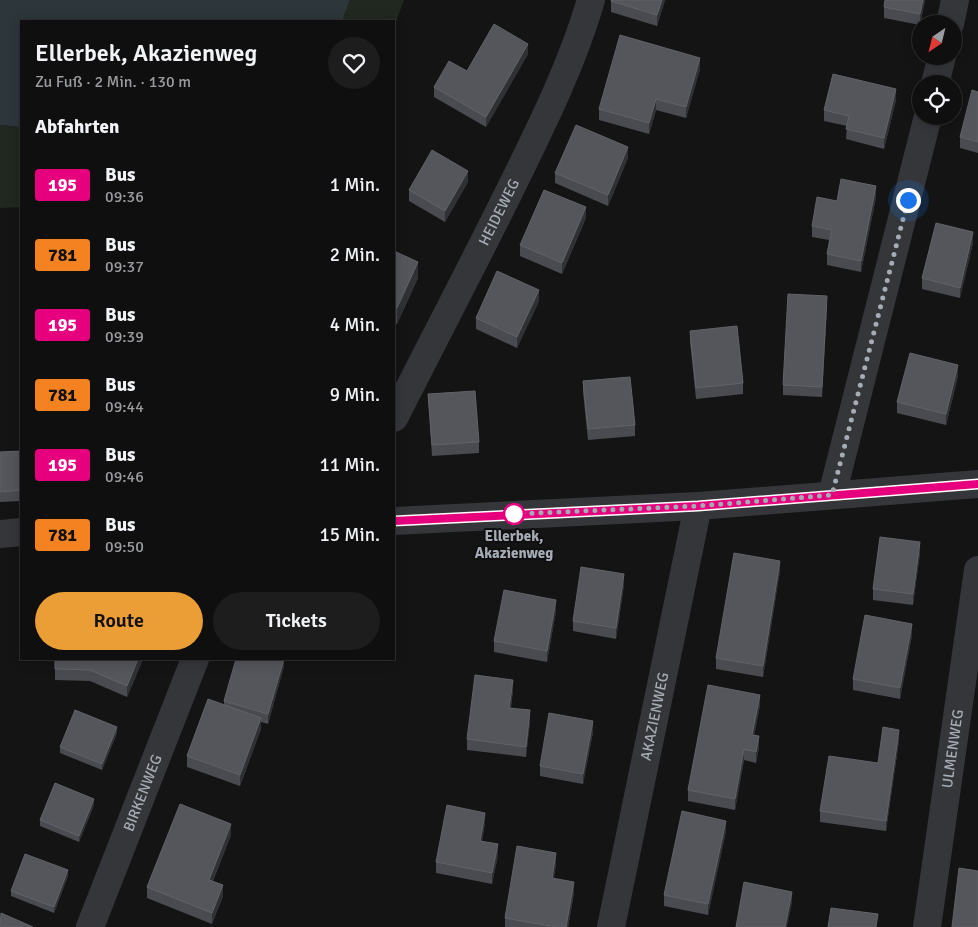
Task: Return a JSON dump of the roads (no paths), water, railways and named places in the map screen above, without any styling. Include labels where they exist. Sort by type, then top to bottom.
[{"type":"street","name":"HEIDEWEG","points":[[395,416],[462,287],[547,114],[583,28],[591,0]]},
{"type":"street","points":[[952,15],[955,0]]},
{"type":"street","points":[[832,495],[926,125]]},
{"type":"street","points":[[395,521],[698,506],[978,484]]},
{"type":"street","name":"AKAZIENWEG","points":[[611,927],[698,506]]},
{"type":"street","points":[[0,534],[20,532]]},
{"type":"street","name":"ULMENWEG","points":[[928,927],[978,570]]},
{"type":"street","name":"BIRKENWEG","points":[[90,927],[195,660]]},
{"type":"place","name":"Ellerbek, Akazienweg","points":[[514,514]]}]
